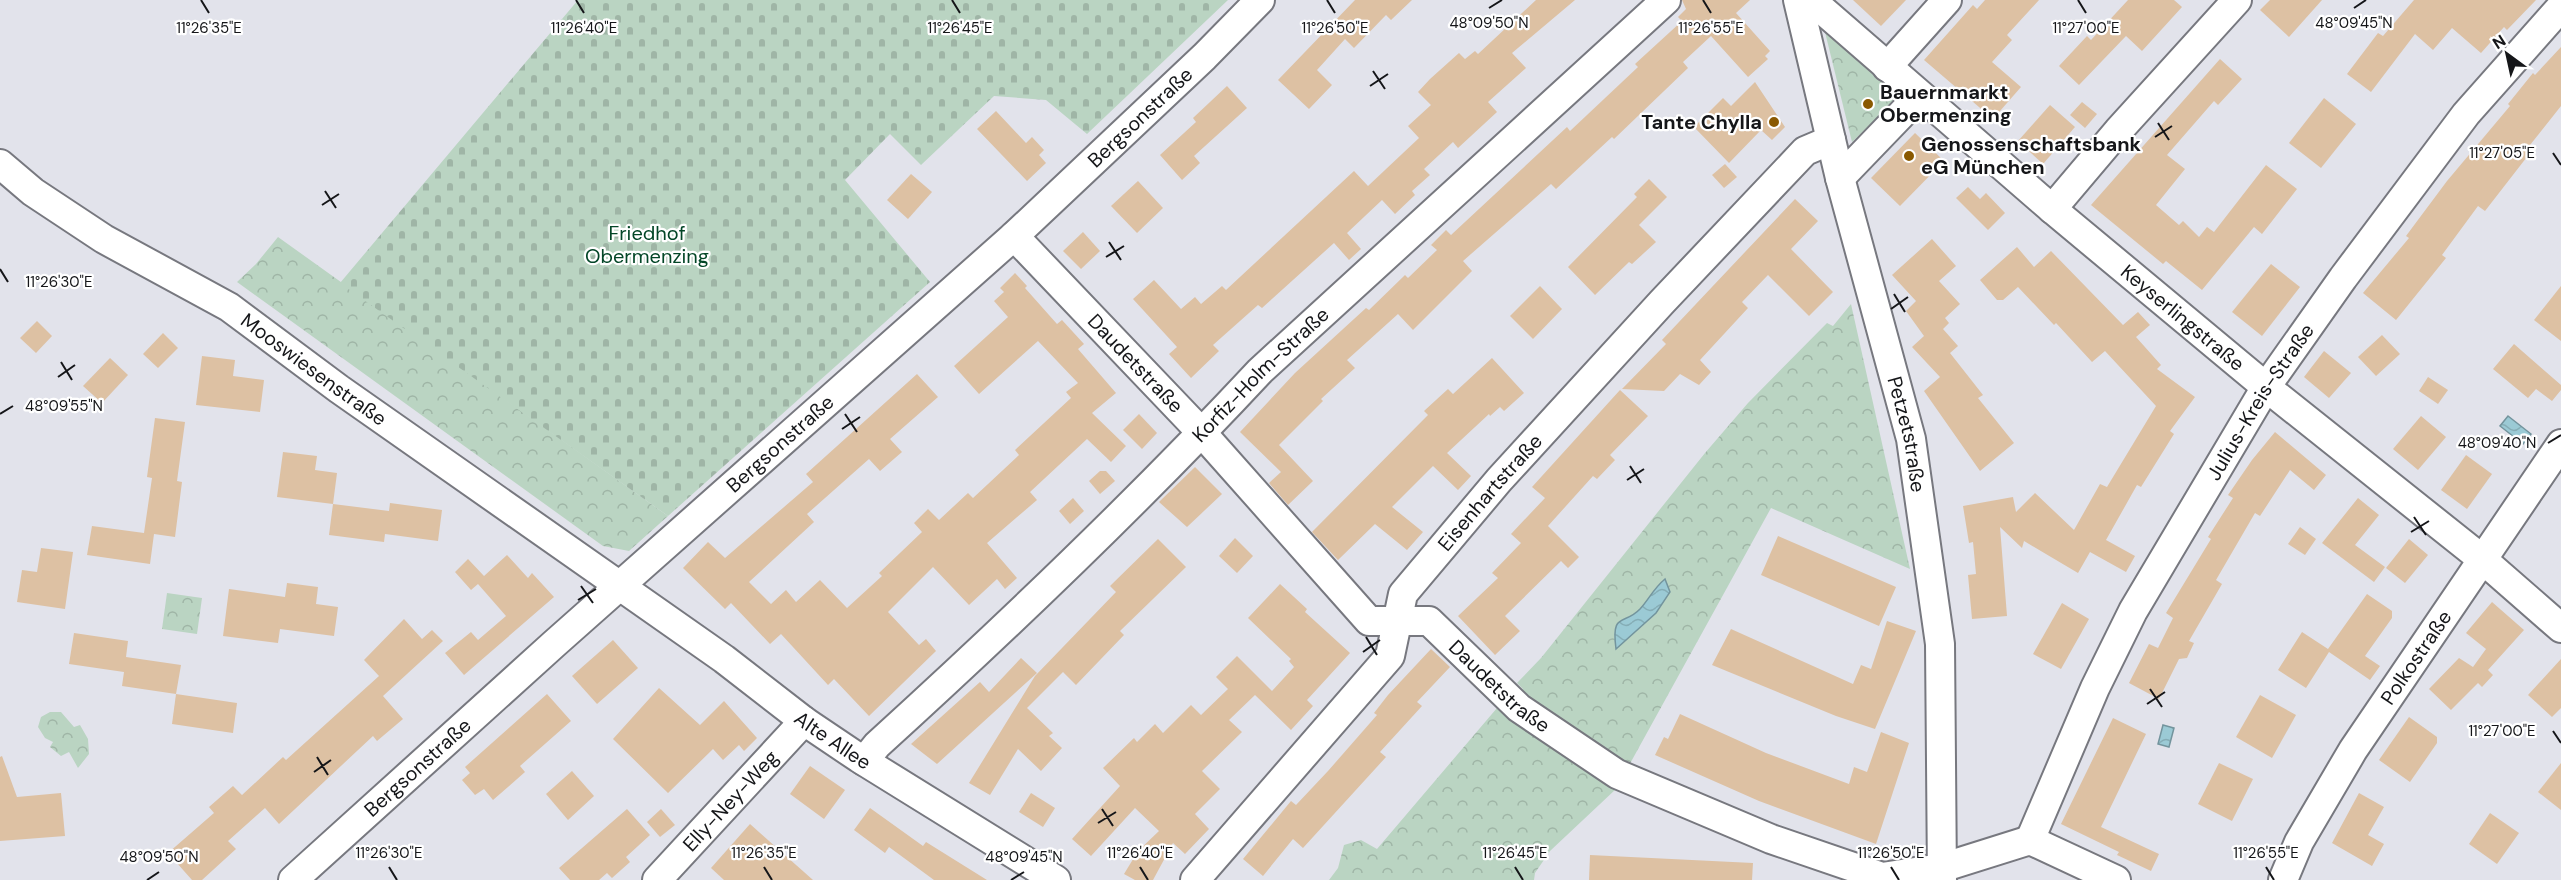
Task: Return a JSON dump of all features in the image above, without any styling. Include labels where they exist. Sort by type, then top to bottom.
[{"type":"street","name":"Bergsonstraße","points":[[293,880],[1014,236],[1204,57],[1260,0]]},
{"type":"street","name":"Korfiz-Holm-Straße","points":[[864,761],[877,745],[1005,628],[1202,434],[1260,371],[1350,286],[1666,0]]},
{"type":"street","name":"Petzetstraße","points":[[1798,0],[1840,178],[1911,439],[1940,644],[1943,792],[1941,874]]},
{"type":"street","name":"Keyserlingstraße","points":[[1811,0],[2052,209],[2266,387],[2482,559],[2561,628]]},
{"type":"street","points":[[1887,68],[1947,0]]},
{"type":"street","points":[[2052,209],[2118,131],[2237,0]]},
{"type":"street","name":"Julius-Kreis-Straße","points":[[2030,840],[2095,688],[2133,611],[2266,387],[2343,278],[2466,114],[2561,7]]},
{"type":"street","points":[[1840,178],[1919,96]]},
{"type":"street","name":"Eisenhartstraße","points":[[1195,880],[1390,656],[1403,594],[1499,480],[1662,302],[1805,151],[1831,140]]},
{"type":"street","name":"Mooswiesenstraße","points":[[0,164],[33,192],[104,239],[230,307],[339,388],[620,587]]},
{"type":"street","name":"Daudetstraße","points":[[1014,236],[1202,434],[1369,621],[1430,621],[1519,708],[1617,774],[1771,839],[1881,877],[1941,874],[2030,840]]},
{"type":"street","name":"Polkostraße","points":[[2283,880],[2299,842],[2354,750],[2561,444]]},
{"type":"street","name":"Alte Allee","points":[[620,587],[724,659],[804,721],[864,761],[1056,880]]},
{"type":"street","name":"Elly-Ney-Weg","points":[[672,876],[804,721]]},
{"type":"street","points":[[2030,840],[2116,880]]},
{"type":"green space","name":"Friedhof Obermenzing","points":[[578,0],[1228,0],[1087,134],[1046,100],[994,96],[921,165],[890,134],[845,180],[930,282],[668,516],[340,283]]},
{"type":"green space","points":[[1824,28],[1899,97],[1852,142]]},
{"type":"green space","points":[[278,237],[668,516],[629,551],[603,546],[237,282],[256,264]]},
{"type":"green space","points":[[1851,304],[1910,569],[1771,508],[1616,789],[1550,851],[1535,873],[1534,880],[1329,880],[1338,868],[1344,845],[1361,840],[1377,849],[1497,708],[1504,712],[1523,689],[1517,683],[1541,658],[1705,453],[1748,403],[1827,323],[1833,326]]},
{"type":"green space","points":[[167,593],[202,598],[197,634],[162,629]]},
{"type":"green space","points":[[50,712],[61,712],[74,727],[80,725],[88,739],[89,754],[78,768],[69,752],[61,756],[50,747],[53,742],[45,738],[38,727],[41,717]]},
{"type":"water","points":[[2508,416],[2531,434],[2523,444],[2500,426]]},
{"type":"water","points":[[1665,579],[1670,592],[1656,613],[1616,649],[1617,624],[1640,609]]},
{"type":"water","points":[[2163,725],[2174,728],[2169,747],[2158,744]]},
{"type":"building","points":[[1355,0],[1412,0],[1391,20],[1386,15],[1354,48],[1345,39],[1317,70],[1332,85],[1309,109],[1278,80]]},
{"type":"building","points":[[1536,0],[1575,0],[1512,53],[1526,68],[1488,102],[1497,112],[1458,148],[1453,142],[1424,169],[1430,175],[1412,191],[1415,195],[1395,214],[1382,200],[1347,233],[1361,249],[1349,260],[1334,243],[1262,308],[1258,305],[1213,345],[1219,351],[1191,378],[1169,354],[1177,347],[1133,299],[1154,280],[1181,309],[1195,297],[1201,304],[1222,286],[1226,290],[1354,171],[1368,186],[1419,138],[1408,126],[1431,105],[1418,92],[1459,53],[1465,59],[1475,51],[1478,54]]},
{"type":"building","points":[[1682,0],[1750,0],[1736,13],[1770,51],[1765,56],[1768,59],[1748,77],[1711,36],[1683,62],[1688,68],[1614,139],[1612,137],[1556,189],[1551,184],[1463,261],[1472,271],[1413,330],[1398,314],[1347,360],[1355,368],[1321,399],[1323,401],[1279,445],[1313,481],[1288,505],[1269,483],[1281,472],[1240,432],[1295,373],[1366,308],[1369,310],[1405,275],[1408,278],[1437,250],[1431,245],[1446,230],[1451,235],[1567,127],[1570,131],[1638,67],[1635,64],[1682,21],[1678,17],[1686,9]]},
{"type":"building","points":[[1853,0],[1906,0],[1881,26]]},
{"type":"building","points":[[1985,0],[2039,0],[2007,35],[2012,40],[1992,62],[2021,87],[1993,119],[1924,60],[1973,5],[1977,9]]},
{"type":"building","points":[[2128,0],[2174,0],[2182,7],[2142,51],[2126,36],[2079,85],[2059,66],[2087,36],[2091,40]]},
{"type":"building","points":[[2270,0],[2322,0],[2289,37],[2260,10]]},
{"type":"building","points":[[2414,0],[2536,0],[2507,30],[2504,27],[2481,53],[2452,28],[2433,50],[2415,34],[2371,92],[2347,74],[2378,33],[2383,36]]},
{"type":"building","points":[[2561,47],[2561,106],[2526,150],[2530,153],[2485,211],[2478,206],[2442,255],[2446,258],[2396,320],[2363,293],[2409,238],[2406,236],[2447,181],[2510,106],[2508,104],[2533,73],[2535,75]]},
{"type":"building","points":[[2220,59],[2242,79],[2218,105],[2214,101],[2167,155],[2185,169],[2156,205],[2179,225],[2183,221],[2199,237],[2207,227],[2214,232],[2266,165],[2297,189],[2262,234],[2254,227],[2202,290],[2166,261],[2163,264],[2091,205]]},
{"type":"building","points":[[1755,82],[1785,127],[1772,140],[1761,130],[1729,163],[1694,127],[1723,98],[1731,106]]},
{"type":"building","points":[[1227,86],[1247,108],[1194,156],[1200,163],[1182,180],[1160,155],[1196,122],[1193,118]]},
{"type":"building","points":[[2324,98],[2356,124],[2321,168],[2289,143]]},
{"type":"building","points":[[2082,102],[2097,114],[2085,128],[2070,115]]},
{"type":"building","points":[[2050,105],[2075,127],[2043,164],[2018,141]]},
{"type":"building","points":[[996,111],[1026,143],[1032,137],[1044,150],[1039,155],[1046,163],[1027,181],[977,129]]},
{"type":"building","points":[[1915,133],[1944,161],[1900,206],[1871,178]]},
{"type":"building","points":[[1725,164],[1737,177],[1724,188],[1712,175]]},
{"type":"building","points":[[911,174],[932,192],[908,219],[887,200]]},
{"type":"building","points":[[1649,179],[1667,197],[1639,225],[1656,242],[1632,264],[1629,262],[1595,295],[1568,267],[1637,197],[1634,194]]},
{"type":"building","points":[[1138,181],[1163,208],[1137,233],[1111,206]]},
{"type":"building","points":[[1968,187],[1980,199],[1986,193],[2005,213],[1988,230],[1956,198]]},
{"type":"building","points":[[1795,199],[1818,221],[1791,249],[1833,292],[1809,316],[1768,275],[1742,302],[1748,308],[1700,360],[1711,372],[1699,385],[1680,374],[1664,391],[1622,389],[1666,344],[1662,340]]},
{"type":"building","points":[[1083,232],[1100,251],[1081,269],[1063,251]]},
{"type":"building","points":[[1932,239],[1956,266],[1939,281],[1960,304],[1945,318],[1949,323],[1943,329],[1958,346],[1950,353],[1983,395],[1978,398],[2014,443],[1980,471],[1924,391],[1940,377],[1912,347],[1924,336],[1906,311],[1916,301],[1892,275]]},
{"type":"building","points":[[2017,247],[2034,267],[2051,251],[2123,325],[2138,312],[2150,325],[2136,337],[2161,365],[2157,369],[2195,397],[2170,431],[2174,434],[2141,487],[2137,485],[2106,540],[2135,556],[2126,572],[2090,552],[2078,573],[2024,541],[2022,548],[2000,527],[2007,616],[1972,619],[1968,575],[1976,574],[1973,542],[1969,543],[1963,506],[2013,497],[2016,512],[2035,493],[2074,530],[2100,484],[2107,487],[2156,406],[2105,351],[2092,362],[2018,287],[2003,300],[1997,300],[1980,280]]},
{"type":"building","points":[[2271,264],[2300,287],[2262,336],[2232,312]]},
{"type":"building","points":[[1015,273],[1027,286],[1025,288],[1057,324],[1062,320],[1084,344],[1078,349],[1116,393],[1092,413],[1126,446],[1111,462],[1087,439],[1030,492],[1037,500],[987,543],[1017,578],[1005,589],[997,579],[969,605],[933,567],[888,612],[919,645],[926,639],[936,651],[869,716],[834,679],[828,685],[781,634],[770,644],[731,603],[725,609],[683,568],[708,542],[725,558],[813,482],[806,474],[917,374],[938,397],[890,439],[902,452],[880,471],[869,459],[807,514],[814,522],[749,582],[771,604],[786,590],[796,602],[820,580],[847,608],[882,576],[879,573],[922,532],[914,523],[928,509],[939,520],[968,493],[973,498],[1019,455],[1015,450],[1071,398],[1066,392],[1078,383],[1038,341],[979,394],[954,366],[1008,317],[994,301],[1004,292],[1000,288]]},
{"type":"building","points":[[1540,286],[1562,309],[1533,339],[1510,316]]},
{"type":"building","points":[[2561,286],[2561,341],[2534,320]]},
{"type":"building","points":[[37,321],[52,336],[36,353],[20,338]]},
{"type":"building","points":[[163,333],[178,348],[158,368],[143,354]]},
{"type":"building","points":[[2382,335],[2400,354],[2376,376],[2358,357]]},
{"type":"building","points":[[2514,344],[2561,385],[2561,390],[2552,401],[2536,389],[2528,398],[2493,369]]},
{"type":"building","points":[[2324,351],[2351,373],[2329,398],[2304,377]]},
{"type":"building","points":[[202,356],[235,360],[233,376],[264,380],[260,412],[196,405]]},
{"type":"building","points":[[110,358],[128,375],[102,403],[83,386]]},
{"type":"building","points":[[1492,358],[1524,393],[1504,411],[1500,407],[1490,416],[1489,414],[1447,453],[1471,476],[1458,490],[1433,466],[1392,507],[1423,532],[1407,550],[1375,524],[1338,560],[1312,532],[1428,415],[1424,411],[1448,389],[1453,394]]},
{"type":"building","points":[[2428,377],[2448,390],[2438,404],[2419,391]]},
{"type":"building","points":[[1620,390],[1648,416],[1610,455],[1615,460],[1597,479],[1593,476],[1548,526],[1579,557],[1568,568],[1561,561],[1505,616],[1520,631],[1495,655],[1458,616],[1498,578],[1492,573],[1521,543],[1511,534],[1545,498],[1532,487]]},
{"type":"building","points":[[1139,414],[1157,433],[1142,449],[1123,430]]},
{"type":"building","points":[[2421,416],[2446,437],[2418,470],[2393,449]]},
{"type":"building","points":[[155,418],[185,422],[177,481],[182,482],[175,537],[154,534],[150,564],[87,555],[92,526],[144,533],[152,478],[147,477]]},
{"type":"building","points":[[2275,432],[2326,475],[2314,490],[2290,470],[2260,516],[2255,513],[2216,580],[2222,584],[2189,641],[2194,643],[2187,658],[2179,659],[2159,699],[2129,683],[2149,644],[2158,648],[2173,618],[2166,613],[2211,539],[2208,537],[2233,498],[2228,495]]},
{"type":"building","points":[[283,452],[317,456],[315,470],[337,473],[333,504],[277,497]]},
{"type":"building","points":[[2466,455],[2492,474],[2467,509],[2441,490]]},
{"type":"building","points":[[1195,467],[1222,494],[1187,527],[1159,502]]},
{"type":"building","points":[[1100,471],[1106,471],[1115,481],[1100,494],[1089,481]]},
{"type":"building","points":[[1073,498],[1084,511],[1070,524],[1059,511]]},
{"type":"building","points":[[2358,498],[2379,515],[2355,545],[2385,567],[2374,582],[2322,543]]},
{"type":"building","points":[[390,503],[442,510],[438,541],[385,534],[384,542],[329,535],[333,504],[389,511]]},
{"type":"building","points":[[2300,527],[2316,539],[2305,555],[2288,544]]},
{"type":"building","points":[[1778,536],[1896,587],[1879,626],[1761,575]]},
{"type":"building","points":[[1235,538],[1253,556],[1237,573],[1219,556]]},
{"type":"building","points":[[1158,539],[1186,567],[1120,631],[1124,635],[1076,685],[1063,672],[1027,708],[1053,733],[1049,736],[1062,748],[1041,771],[1018,749],[990,795],[969,783],[1035,676],[1116,592],[1110,586]]},
{"type":"building","points":[[2409,539],[2428,555],[2405,583],[2386,568]]},
{"type":"building","points":[[41,548],[73,552],[65,609],[17,602],[22,570],[37,572]]},
{"type":"building","points":[[507,555],[528,578],[532,573],[554,597],[464,675],[445,653],[471,632],[478,640],[506,616],[478,584],[471,590],[455,572],[468,559],[484,576]]},
{"type":"building","points":[[287,583],[318,587],[316,604],[338,607],[334,636],[280,629],[278,643],[223,636],[229,589],[285,597]]},
{"type":"building","points":[[1280,584],[1307,609],[1305,612],[1350,653],[1307,700],[1313,706],[1291,730],[1255,695],[1229,720],[1242,732],[1202,771],[1220,789],[1195,814],[1209,829],[1185,854],[1173,843],[1153,880],[1135,880],[1124,874],[1138,851],[1159,831],[1135,808],[1091,856],[1072,839],[1120,786],[1103,768],[1134,738],[1137,742],[1155,724],[1163,733],[1191,705],[1201,715],[1228,689],[1216,677],[1237,656],[1272,691],[1294,667],[1289,661],[1291,659],[1248,618]]},
{"type":"building","points":[[2367,594],[2392,611],[2392,618],[2365,656],[2380,666],[2370,680],[2329,652],[2306,688],[2278,670],[2302,632],[2328,649]]},
{"type":"building","points":[[2492,602],[2524,630],[2488,670],[2493,675],[2482,687],[2478,683],[2451,710],[2429,689],[2459,658],[2473,667],[2486,649],[2466,633]]},
{"type":"building","points":[[2062,603],[2089,619],[2061,669],[2033,654]]},
{"type":"building","points":[[404,619],[422,639],[432,630],[443,641],[383,696],[403,719],[377,741],[373,736],[279,824],[265,808],[228,841],[236,849],[202,880],[192,880],[168,853],[214,813],[209,807],[233,786],[242,795],[283,757],[286,760],[379,676],[364,660]]},
{"type":"building","points":[[1887,621],[1916,631],[1875,729],[1836,716],[1712,665],[1731,629],[1853,684],[1861,665],[1871,669]]},
{"type":"building","points":[[74,633],[128,641],[126,657],[181,665],[176,694],[122,686],[124,672],[69,664]]},
{"type":"building","points":[[613,640],[638,668],[597,704],[572,676]]},
{"type":"building","points":[[1431,649],[1450,667],[1417,702],[1422,706],[1380,752],[1386,757],[1303,848],[1293,839],[1263,876],[1243,859],[1291,801],[1296,805],[1328,771],[1377,715],[1374,713],[1388,695]]},
{"type":"building","points":[[1021,658],[1037,673],[937,764],[911,744],[980,682],[989,692]]},
{"type":"building","points":[[2561,659],[2561,708],[2552,717],[2528,695]]},
{"type":"building","points":[[659,688],[700,725],[724,701],[757,738],[744,751],[739,745],[723,760],[713,749],[668,793],[613,739]]},
{"type":"building","points":[[176,694],[237,703],[233,733],[172,724]]},
{"type":"building","points":[[547,694],[571,721],[520,766],[525,772],[493,800],[484,789],[475,795],[462,780],[470,773],[465,767]]},
{"type":"building","points":[[2260,695],[2296,715],[2272,758],[2236,737]]},
{"type":"building","points":[[1680,714],[1766,753],[1849,784],[1854,767],[1867,772],[1881,732],[1909,743],[1876,844],[1759,801],[1655,755],[1664,737],[1668,739]]},
{"type":"building","points":[[2409,717],[2437,737],[2437,743],[2410,782],[2379,760]]},
{"type":"building","points":[[2113,718],[2146,734],[2101,827],[2159,854],[2151,871],[2117,855],[2119,852],[2061,824]]},
{"type":"building","points":[[2,756],[17,797],[61,793],[65,836],[0,841],[0,757]]},
{"type":"building","points":[[2219,763],[2253,779],[2232,821],[2198,804]]},
{"type":"building","points":[[2561,763],[2561,810],[2538,792]]},
{"type":"building","points":[[810,766],[845,790],[824,819],[790,794]]},
{"type":"building","points":[[572,771],[594,796],[568,820],[546,794]]},
{"type":"building","points":[[1031,793],[1055,808],[1043,827],[1019,812]]},
{"type":"building","points":[[2359,793],[2384,807],[2368,835],[2384,844],[2372,866],[2332,843]]},
{"type":"building","points":[[870,808],[923,846],[926,842],[987,880],[934,880],[889,847],[885,853],[854,830]]},
{"type":"building","points":[[627,809],[650,835],[626,857],[630,862],[612,878],[607,873],[599,880],[570,880],[559,868]]},
{"type":"building","points":[[661,809],[675,825],[660,837],[647,822]]},
{"type":"building","points":[[2490,813],[2519,833],[2497,864],[2469,844]]},
{"type":"building","points":[[750,824],[813,880],[724,880],[711,868]]},
{"type":"building","points":[[1590,855],[1753,863],[1752,880],[1589,880]]},
{"type":"place","name":"Bauernmarkt Obermenzing","points":[[1868,104]]},
{"type":"place","name":"Tante Chylla","points":[[1774,122]]},
{"type":"place","name":"Genossenschaftsbank eG München","points":[[1909,156]]}]
